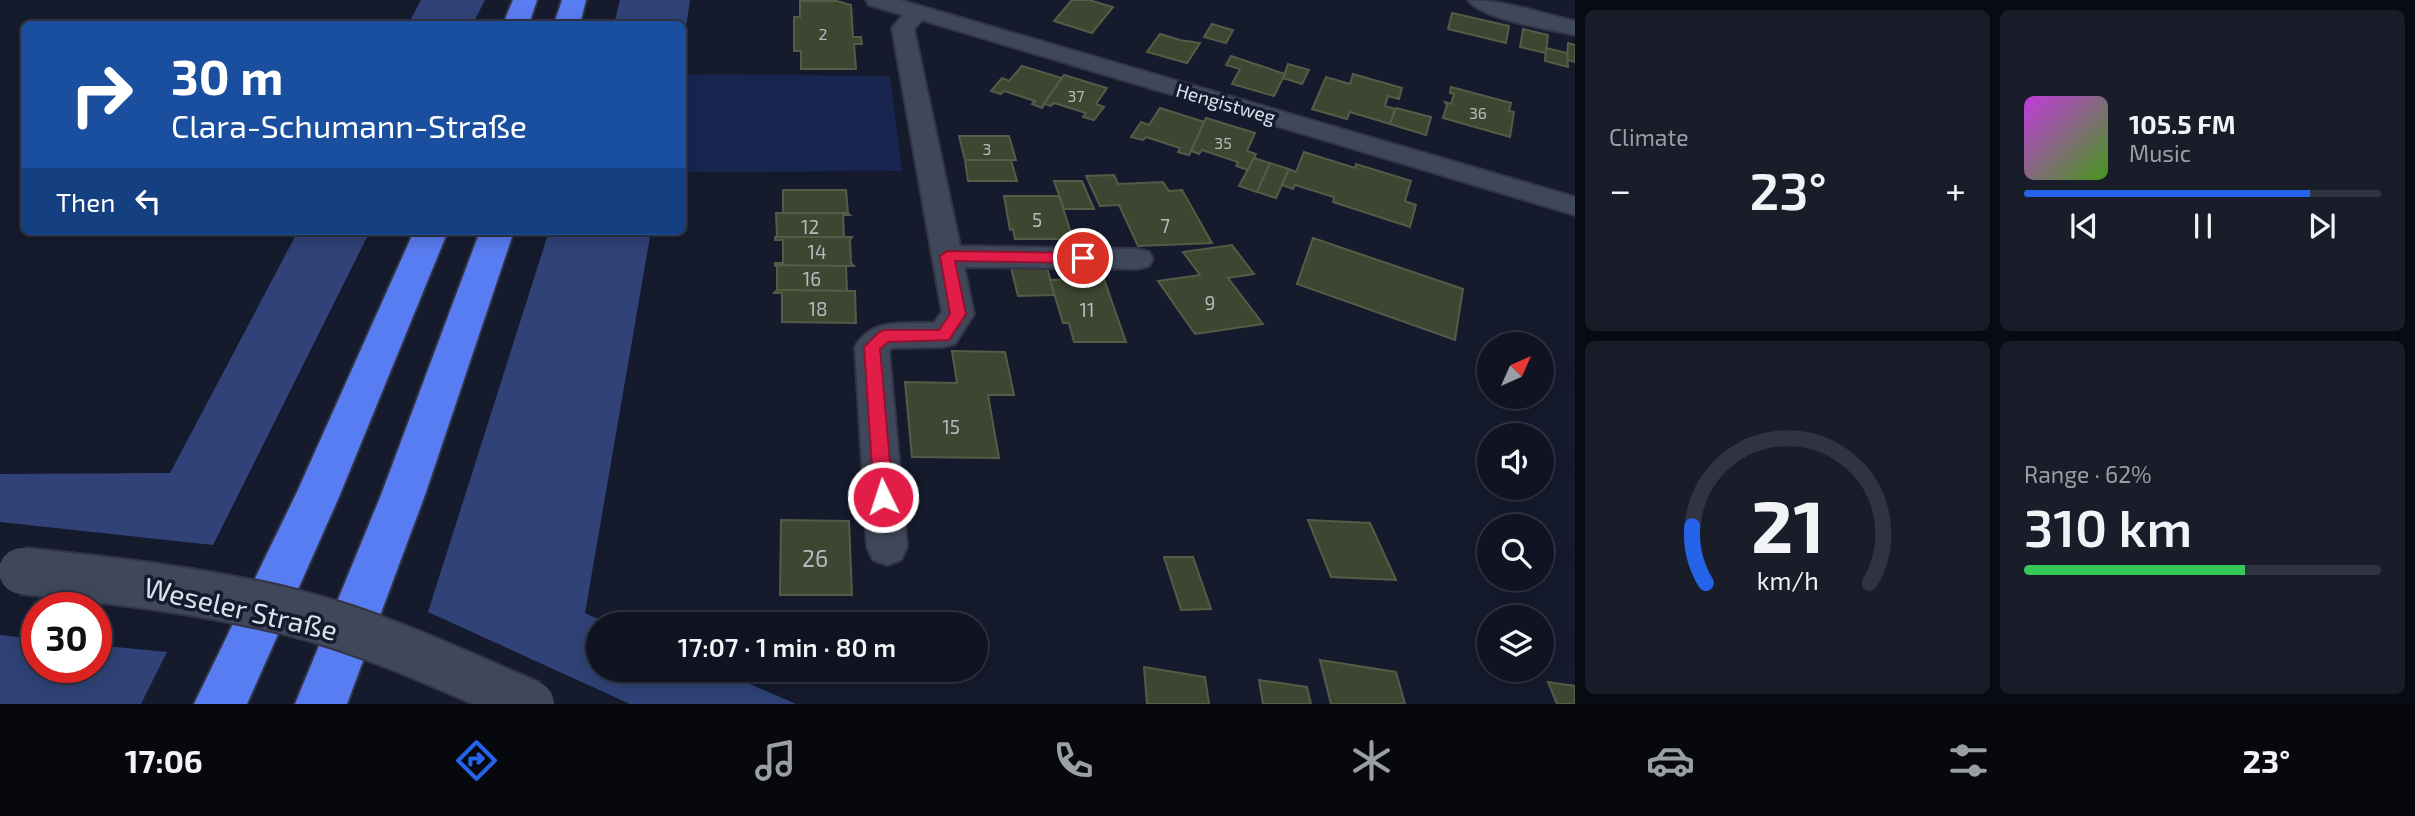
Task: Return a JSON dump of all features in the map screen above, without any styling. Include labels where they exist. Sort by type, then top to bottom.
[{"type":"highway","points":[[517,21],[526,0]]},
{"type":"highway","points":[[568,21],[574,0]]},
{"type":"highway","points":[[220,704],[317,497],[429,235]]},
{"type":"highway","points":[[321,704],[403,495],[496,235]]},
{"type":"street","name":"Hengistweg","points":[[877,0],[1575,206]]},
{"type":"street","points":[[1479,0],[1502,11],[1575,28]]},
{"type":"street","points":[[887,547],[872,347],[884,336],[943,335],[958,314],[903,28],[917,12]]},
{"type":"street","points":[[947,256],[1138,259]]},
{"type":"street","name":"Weseler Straße","points":[[22,571],[170,587],[303,615],[395,648],[531,704]]},
{"type":"shaded area","points":[[421,0],[485,0],[474,21],[410,21]]},
{"type":"shaded area","points":[[620,0],[690,0],[686,27],[686,21],[615,21]]},
{"type":"shaded area","points":[[686,74],[890,76],[902,171],[686,172]]},
{"type":"shaded area","points":[[296,235],[368,235],[213,545],[0,522],[0,474],[170,473]]},
{"type":"shaded area","points":[[548,235],[650,235],[585,613],[586,682],[745,682],[796,704],[630,704],[428,612]]},
{"type":"shaded area","points":[[0,635],[21,637],[21,683],[112,683],[112,647],[167,652],[141,704],[0,704]]},
{"type":"building","points":[[1072,0],[1089,0],[1113,7],[1092,33],[1054,21]]},
{"type":"building","points":[[800,1],[837,1],[851,5],[853,37],[861,37],[862,44],[854,44],[856,69],[801,69],[801,51],[794,51],[794,17],[800,17]]},
{"type":"building","points":[[1452,13],[1509,26],[1506,43],[1448,29]]},
{"type":"building","points":[[1212,24],[1233,30],[1226,43],[1204,37]]},
{"type":"building","points":[[1523,29],[1548,35],[1546,53],[1520,47]]},
{"type":"building","points":[[1160,34],[1200,43],[1187,63],[1147,52]]},
{"type":"building","points":[[1568,43],[1575,45],[1575,62],[1567,60]]},
{"type":"building","points":[[1546,48],[1567,53],[1568,67],[1545,61]]},
{"type":"building","points":[[1231,56],[1285,74],[1274,96],[1232,84],[1240,69],[1226,65]]},
{"type":"building","points":[[1288,64],[1309,70],[1302,84],[1283,78]]},
{"type":"building","points":[[1022,66],[1062,78],[1042,108],[1032,104],[1035,101],[1004,91],[1001,94],[991,91],[1002,78],[1009,81]]},
{"type":"building","points":[[1353,74],[1402,88],[1399,99],[1388,96],[1385,106],[1395,109],[1390,124],[1350,112],[1347,119],[1312,109],[1326,77],[1350,84]]},
{"type":"building","points":[[1064,75],[1107,88],[1096,104],[1104,107],[1094,120],[1083,117],[1086,113],[1054,103],[1051,106],[1044,104]]},
{"type":"building","points":[[1451,87],[1511,103],[1509,111],[1514,112],[1510,137],[1443,118],[1447,105],[1445,102],[1451,104],[1454,94],[1450,93]]},
{"type":"building","points":[[1160,108],[1205,122],[1189,155],[1178,152],[1180,148],[1146,137],[1143,140],[1131,137],[1141,122],[1149,125]]},
{"type":"building","points":[[1396,108],[1431,117],[1426,135],[1390,124]]},
{"type":"building","points":[[1206,118],[1255,133],[1247,151],[1256,154],[1248,170],[1236,166],[1238,162],[1202,150],[1199,154],[1191,151]]},
{"type":"building","points":[[959,136],[1009,136],[1016,160],[965,160]]},
{"type":"building","points":[[1304,152],[1355,168],[1356,164],[1411,181],[1405,201],[1416,205],[1410,227],[1333,202],[1334,197],[1295,185],[1293,189],[1282,185],[1289,169],[1296,172]]},
{"type":"building","points":[[1254,158],[1270,163],[1257,192],[1239,186]]},
{"type":"building","points":[[965,160],[1011,160],[1017,181],[968,181]]},
{"type":"building","points":[[1270,163],[1289,169],[1276,198],[1257,192]]},
{"type":"building","points":[[1114,175],[1118,184],[1163,182],[1169,191],[1182,190],[1212,243],[1138,246],[1119,205],[1100,206],[1086,176]]},
{"type":"building","points":[[1054,181],[1082,181],[1094,209],[1064,209]]},
{"type":"building","points":[[783,190],[846,190],[848,213],[783,213]]},
{"type":"building","points":[[1004,196],[1059,196],[1073,239],[1015,239],[1013,229],[1010,230]]},
{"type":"building","points":[[776,213],[850,215],[843,215],[844,237],[777,237]]},
{"type":"building","points":[[775,237],[852,237],[851,263],[854,266],[775,266],[775,263],[783,263],[783,240],[775,240]]},
{"type":"building","points":[[1313,238],[1463,289],[1455,340],[1297,284]]},
{"type":"building","points":[[1232,245],[1254,274],[1228,278],[1263,324],[1195,334],[1158,281],[1200,275],[1183,252]]},
{"type":"building","points":[[777,265],[846,266],[847,291],[777,290]]},
{"type":"building","points":[[1011,268],[1047,268],[1055,295],[1018,296]]},
{"type":"building","points":[[1104,279],[1126,342],[1074,342],[1069,323],[1063,323],[1050,280]]},
{"type":"building","points":[[777,290],[855,291],[856,323],[782,322],[782,293],[774,293]]},
{"type":"building","points":[[952,351],[1005,352],[1014,395],[988,395],[999,458],[912,457],[905,382],[957,383]]},
{"type":"building","points":[[781,520],[849,521],[852,595],[780,595]]},
{"type":"building","points":[[1308,520],[1370,523],[1396,580],[1331,577]]},
{"type":"building","points":[[1164,557],[1193,557],[1211,609],[1181,610]]},
{"type":"building","points":[[1320,660],[1396,672],[1405,704],[1331,704]]},
{"type":"building","points":[[1144,667],[1205,677],[1209,704],[1147,704]]},
{"type":"building","points":[[1259,680],[1307,687],[1311,704],[1263,704]]},
{"type":"building","points":[[1548,682],[1575,686],[1575,704],[1557,704]]},
{"type":"route","points":[[883,497],[872,347],[884,336],[943,335],[958,314],[947,256],[1083,258]]}]
